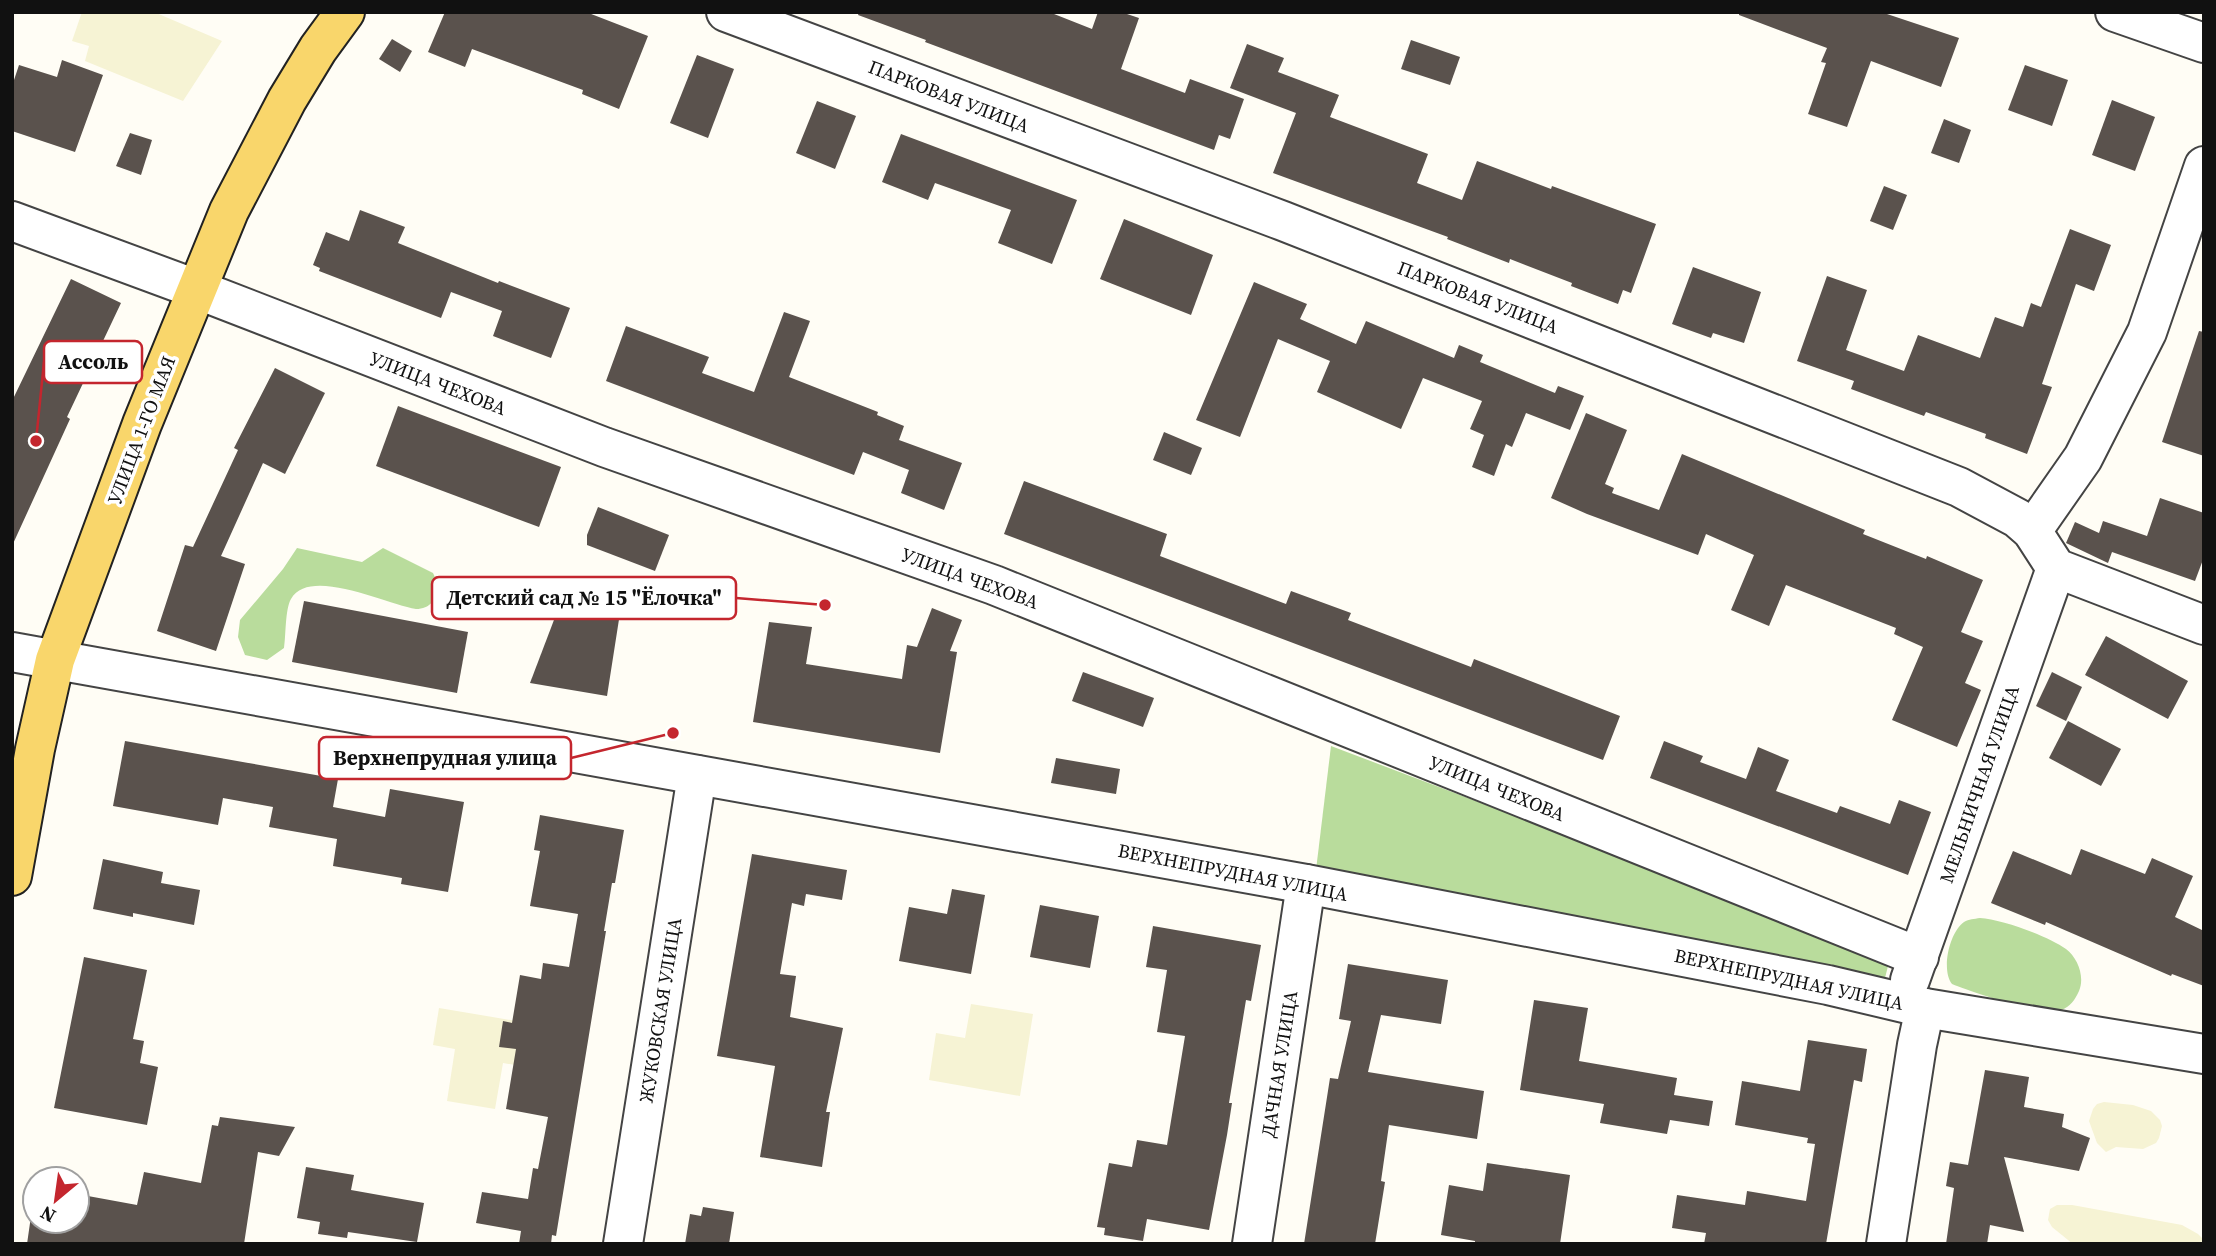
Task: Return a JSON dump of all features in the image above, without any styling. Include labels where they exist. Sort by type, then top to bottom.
[{"type":"main road","name":"УЛИЦА 1-ГО МАЯ","points":[[12,876],[35,749],[55,660],[142,424],[229,211],[254,160],[299,79],[345,12]]},
{"type":"street","name":"ПАРКОВАЯ УЛИЦА","points":[[726,12],[1283,221],[1959,486],[2017,518],[2032,531],[2056,568]]},
{"type":"street","points":[[2115,12],[2204,43]]},
{"type":"street","points":[[2032,531],[2083,458],[2147,332],[2204,166]]},
{"type":"street","name":"УЛИЦА ЧЕХОВА","points":[[12,221],[604,447],[994,585],[1919,957]]},
{"type":"street","points":[[2056,568],[2204,625]]},
{"type":"street","name":"МЕЛЬНИЧНАЯ УЛИЦА","points":[[1886,1244],[1917,1045],[1913,1004],[1919,957],[2056,568]]},
{"type":"street","name":"ВЕРХНЕПРУДНАЯ УЛИЦА","points":[[12,653],[1306,884],[1913,1004],[2204,1054]]},
{"type":"street","name":"ЖУКОВСКАЯ УЛИЦА","points":[[623,1244],[697,775]]},
{"type":"street","name":"ДАЧНАЯ УЛИЦА","points":[[1252,1244],[1306,884]]},
{"type":"shaded area","points":[[82,12],[154,12],[222,41],[183,101],[85,61],[89,46],[72,41]]},
{"type":"shaded area","points":[[971,1004],[1033,1014],[1020,1096],[929,1080],[936,1033],[965,1038]]},
{"type":"shaded area","points":[[439,1008],[546,1026],[539,1069],[503,1063],[495,1109],[447,1101],[455,1049],[433,1045]]},
{"type":"shaded area","points":[[2104,1102],[2133,1105],[2151,1111],[2162,1126],[2156,1143],[2143,1149],[2116,1147],[2106,1152],[2097,1143],[2089,1121],[2093,1109]]},
{"type":"shaded area","points":[[2057,1205],[2072,1205],[2182,1225],[2198,1234],[2204,1244],[2073,1244],[2052,1227],[2048,1220],[2050,1209]]},
{"type":"green space","points":[[297,548],[362,562],[383,548],[433,573],[437,591],[433,602],[416,609],[350,590],[314,586],[301,590],[289,603],[284,648],[267,660],[245,655],[238,637],[240,620]]},
{"type":"green space","points":[[1331,746],[1890,958],[1885,978],[1316,870]]},
{"type":"green space","points":[[1980,918],[2024,929],[2066,949],[2074,957],[2081,980],[2081,986],[2072,1003],[2061,1010],[2038,1010],[1952,984],[1947,961],[1954,934],[1964,922]]},
{"type":"building","points":[[445,12],[586,12],[648,36],[619,109],[582,94],[583,90],[472,49],[465,67],[428,52]]},
{"type":"building","points":[[859,12],[1049,12],[1092,29],[1098,12],[1121,12],[1139,18],[1121,69],[1185,93],[1190,79],[1244,99],[1230,139],[1219,135],[1214,150],[925,42],[926,40],[858,15]]},
{"type":"building","points":[[1739,12],[1881,12],[1959,38],[1941,87],[1871,61],[1847,127],[1808,114],[1826,63],[1821,62],[1827,48],[1739,15]]},
{"type":"building","points":[[392,39],[412,51],[400,72],[379,59]]},
{"type":"building","points":[[1411,40],[1460,57],[1450,85],[1401,69]]},
{"type":"building","points":[[1247,44],[1284,58],[1278,72],[1339,95],[1330,117],[1428,154],[1417,183],[1462,200],[1477,161],[1656,224],[1631,293],[1623,290],[1618,304],[1510,259],[1509,263],[1447,239],[1448,237],[1273,173],[1296,113],[1230,88]]},
{"type":"building","points":[[697,55],[734,69],[708,138],[670,123]]},
{"type":"building","points":[[62,60],[103,75],[75,152],[12,131],[12,86],[19,65],[57,77]]},
{"type":"building","points":[[2025,65],[2068,80],[2052,126],[2008,110]]},
{"type":"building","points":[[2112,100],[2155,117],[2135,171],[2092,155]]},
{"type":"building","points":[[817,101],[856,116],[835,169],[796,153]]},
{"type":"building","points":[[1944,119],[1971,130],[1959,163],[1931,153]]},
{"type":"building","points":[[130,133],[152,140],[141,175],[116,166]]},
{"type":"building","points":[[901,134],[1077,200],[1052,264],[998,243],[1011,210],[935,183],[928,200],[882,182]]},
{"type":"building","points":[[1884,186],[1907,195],[1893,230],[1870,221]]},
{"type":"building","points":[[360,210],[405,227],[398,243],[570,308],[551,358],[493,336],[502,311],[451,292],[441,318],[319,271],[320,268],[313,265],[326,232],[349,241]]},
{"type":"building","points":[[1124,219],[1213,255],[1191,315],[1100,279]]},
{"type":"building","points":[[2070,229],[2111,245],[2094,291],[2076,284],[2042,384],[2052,387],[2027,454],[1985,438],[1986,434],[1926,412],[1924,416],[1851,389],[1854,381],[1797,361],[1827,276],[1867,290],[1846,350],[1904,371],[1918,335],[1980,358],[1995,317],[2023,327],[2031,303],[2041,307]]},
{"type":"building","points":[[1693,267],[1761,292],[1744,343],[1713,333],[1711,338],[1672,324]]},
{"type":"building","points":[[71,279],[121,303],[67,417],[70,419],[12,546],[12,401]]},
{"type":"building","points":[[1254,282],[1307,304],[1300,319],[1356,344],[1366,321],[1454,358],[1459,345],[1483,355],[1480,362],[1555,393],[1558,386],[1584,396],[1570,430],[1526,413],[1512,447],[1506,444],[1494,476],[1472,467],[1484,435],[1470,429],[1482,401],[1423,378],[1401,429],[1317,392],[1330,361],[1278,339],[1240,437],[1196,420]]},
{"type":"building","points":[[784,312],[810,321],[789,377],[878,412],[877,415],[904,426],[899,440],[962,463],[944,510],[901,493],[909,470],[863,452],[854,475],[606,381],[626,326],[709,357],[702,373],[754,392]]},
{"type":"building","points":[[2199,331],[2204,332],[2204,456],[2162,442]]},
{"type":"building","points":[[275,368],[325,393],[285,474],[263,463],[221,556],[245,564],[216,651],[157,631],[185,545],[193,547],[238,450],[234,448]]},
{"type":"building","points":[[398,406],[561,467],[539,527],[376,466]]},
{"type":"building","points":[[1586,413],[1627,430],[1605,484],[1614,488],[1612,493],[1659,510],[1682,454],[1865,530],[1863,534],[1926,559],[1927,556],[1983,580],[1961,632],[1983,641],[1965,683],[1981,690],[1957,747],[1892,720],[1923,647],[1894,634],[1896,628],[1786,585],[1769,626],[1731,610],[1754,555],[1706,534],[1698,555],[1551,498]]},
{"type":"building","points":[[1164,432],[1202,448],[1191,475],[1153,460]]},
{"type":"building","points":[[1024,481],[1167,534],[1160,556],[1286,604],[1291,591],[1351,613],[1348,620],[1471,667],[1474,659],[1620,716],[1603,760],[1004,534]]},
{"type":"building","points":[[2160,498],[2204,513],[2204,557],[2195,581],[2112,552],[2108,563],[2066,543],[2075,522],[2099,533],[2103,521],[2147,536]]},
{"type":"building","points":[[598,507],[669,535],[655,571],[587,545],[587,535]]},
{"type":"building","points":[[565,591],[622,600],[607,696],[530,683]]},
{"type":"building","points":[[304,601],[468,632],[457,693],[292,662]]},
{"type":"building","points":[[932,608],[962,620],[950,651],[957,652],[940,753],[753,722],[769,622],[812,627],[806,664],[902,679],[907,645],[917,647]]},
{"type":"building","points":[[2106,636],[2188,681],[2168,719],[2085,675]]},
{"type":"building","points":[[1083,672],[1154,698],[1143,727],[1072,701]]},
{"type":"building","points":[[2052,672],[2082,687],[2066,721],[2036,706]]},
{"type":"building","points":[[2068,721],[2121,749],[2101,786],[2049,758]]},
{"type":"building","points":[[125,741],[338,779],[333,807],[385,817],[390,789],[464,802],[448,892],[401,884],[402,878],[333,866],[337,839],[269,827],[273,807],[223,798],[218,825],[113,806]]},
{"type":"building","points":[[1664,741],[1703,756],[1700,762],[1746,779],[1758,747],[1789,760],[1776,791],[1837,813],[1840,806],[1890,824],[1899,800],[1931,812],[1908,875],[1650,778]]},
{"type":"building","points":[[1056,758],[1120,769],[1116,794],[1051,783]]},
{"type":"building","points":[[540,815],[624,830],[615,883],[612,883],[556,1236],[552,1235],[551,1244],[519,1244],[521,1231],[476,1223],[482,1192],[528,1199],[533,1168],[538,1169],[548,1117],[506,1109],[516,1049],[499,1047],[503,1021],[512,1023],[520,975],[541,979],[543,963],[569,967],[578,914],[530,906],[540,851],[534,850]]},
{"type":"building","points":[[2081,849],[2145,874],[2152,858],[2193,876],[2175,917],[2204,931],[2204,986],[2172,974],[2171,976],[2046,922],[2045,925],[1991,903],[2013,851],[2071,875]]},
{"type":"building","points":[[752,854],[847,870],[842,900],[806,894],[804,906],[792,903],[780,974],[796,976],[790,1017],[843,1028],[826,1112],[830,1112],[822,1167],[760,1157],[775,1066],[717,1056]]},
{"type":"building","points":[[103,859],[163,872],[161,883],[200,890],[194,925],[133,913],[133,917],[93,909]]},
{"type":"building","points":[[952,889],[985,895],[971,974],[899,961],[909,907],[947,914]]},
{"type":"building","points":[[1040,905],[1099,916],[1090,968],[1030,957]]},
{"type":"building","points":[[1153,926],[1261,945],[1251,1001],[1246,1000],[1229,1103],[1232,1103],[1227,1135],[1209,1230],[1147,1219],[1143,1241],[1104,1235],[1105,1228],[1097,1227],[1109,1163],[1132,1167],[1137,1140],[1167,1145],[1185,1036],[1157,1032],[1167,970],[1146,967]]},
{"type":"building","points":[[84,957],[147,970],[133,1039],[144,1041],[140,1063],[158,1067],[147,1125],[54,1108]]},
{"type":"building","points":[[1348,964],[1448,980],[1441,1024],[1381,1015],[1368,1072],[1484,1091],[1477,1139],[1389,1125],[1381,1181],[1385,1182],[1375,1244],[1304,1244],[1330,1078],[1338,1079],[1351,1021],[1339,1019]]},
{"type":"building","points":[[1534,1000],[1588,1008],[1579,1061],[1677,1078],[1674,1095],[1713,1101],[1709,1126],[1670,1120],[1667,1134],[1600,1123],[1604,1104],[1520,1090]]},
{"type":"building","points":[[1808,1040],[1867,1049],[1862,1082],[1854,1080],[1826,1244],[1704,1244],[1706,1233],[1672,1228],[1677,1195],[1745,1205],[1747,1191],[1806,1201],[1815,1144],[1807,1143],[1808,1138],[1735,1125],[1742,1081],[1800,1091]]},
{"type":"building","points":[[1985,1070],[2029,1077],[2024,1107],[2064,1114],[2062,1127],[2090,1138],[2079,1171],[2004,1157],[2024,1232],[1990,1225],[1987,1244],[1946,1244],[1954,1188],[1946,1186],[1950,1162],[1968,1165]]},
{"type":"building","points":[[220,1117],[295,1127],[279,1156],[258,1152],[244,1244],[27,1244],[28,1235],[91,1235],[91,1197],[137,1205],[144,1172],[201,1183],[212,1125],[218,1126]]},
{"type":"building","points":[[1487,1163],[1570,1175],[1560,1244],[1475,1244],[1475,1241],[1441,1235],[1449,1185],[1483,1191]]},
{"type":"building","points":[[306,1167],[354,1175],[351,1190],[424,1203],[417,1242],[348,1232],[347,1238],[318,1234],[320,1222],[297,1218]]},
{"type":"building","points":[[703,1207],[734,1212],[729,1244],[685,1244],[690,1214],[701,1216]]},
{"type":"place","name":"Ассоль","points":[[36,441]]},
{"type":"place","name":"Детский сад № 15 \"Ёлочка\"","points":[[825,605]]},
{"type":"place","name":"Верхнепрудная улица","points":[[673,733]]}]
